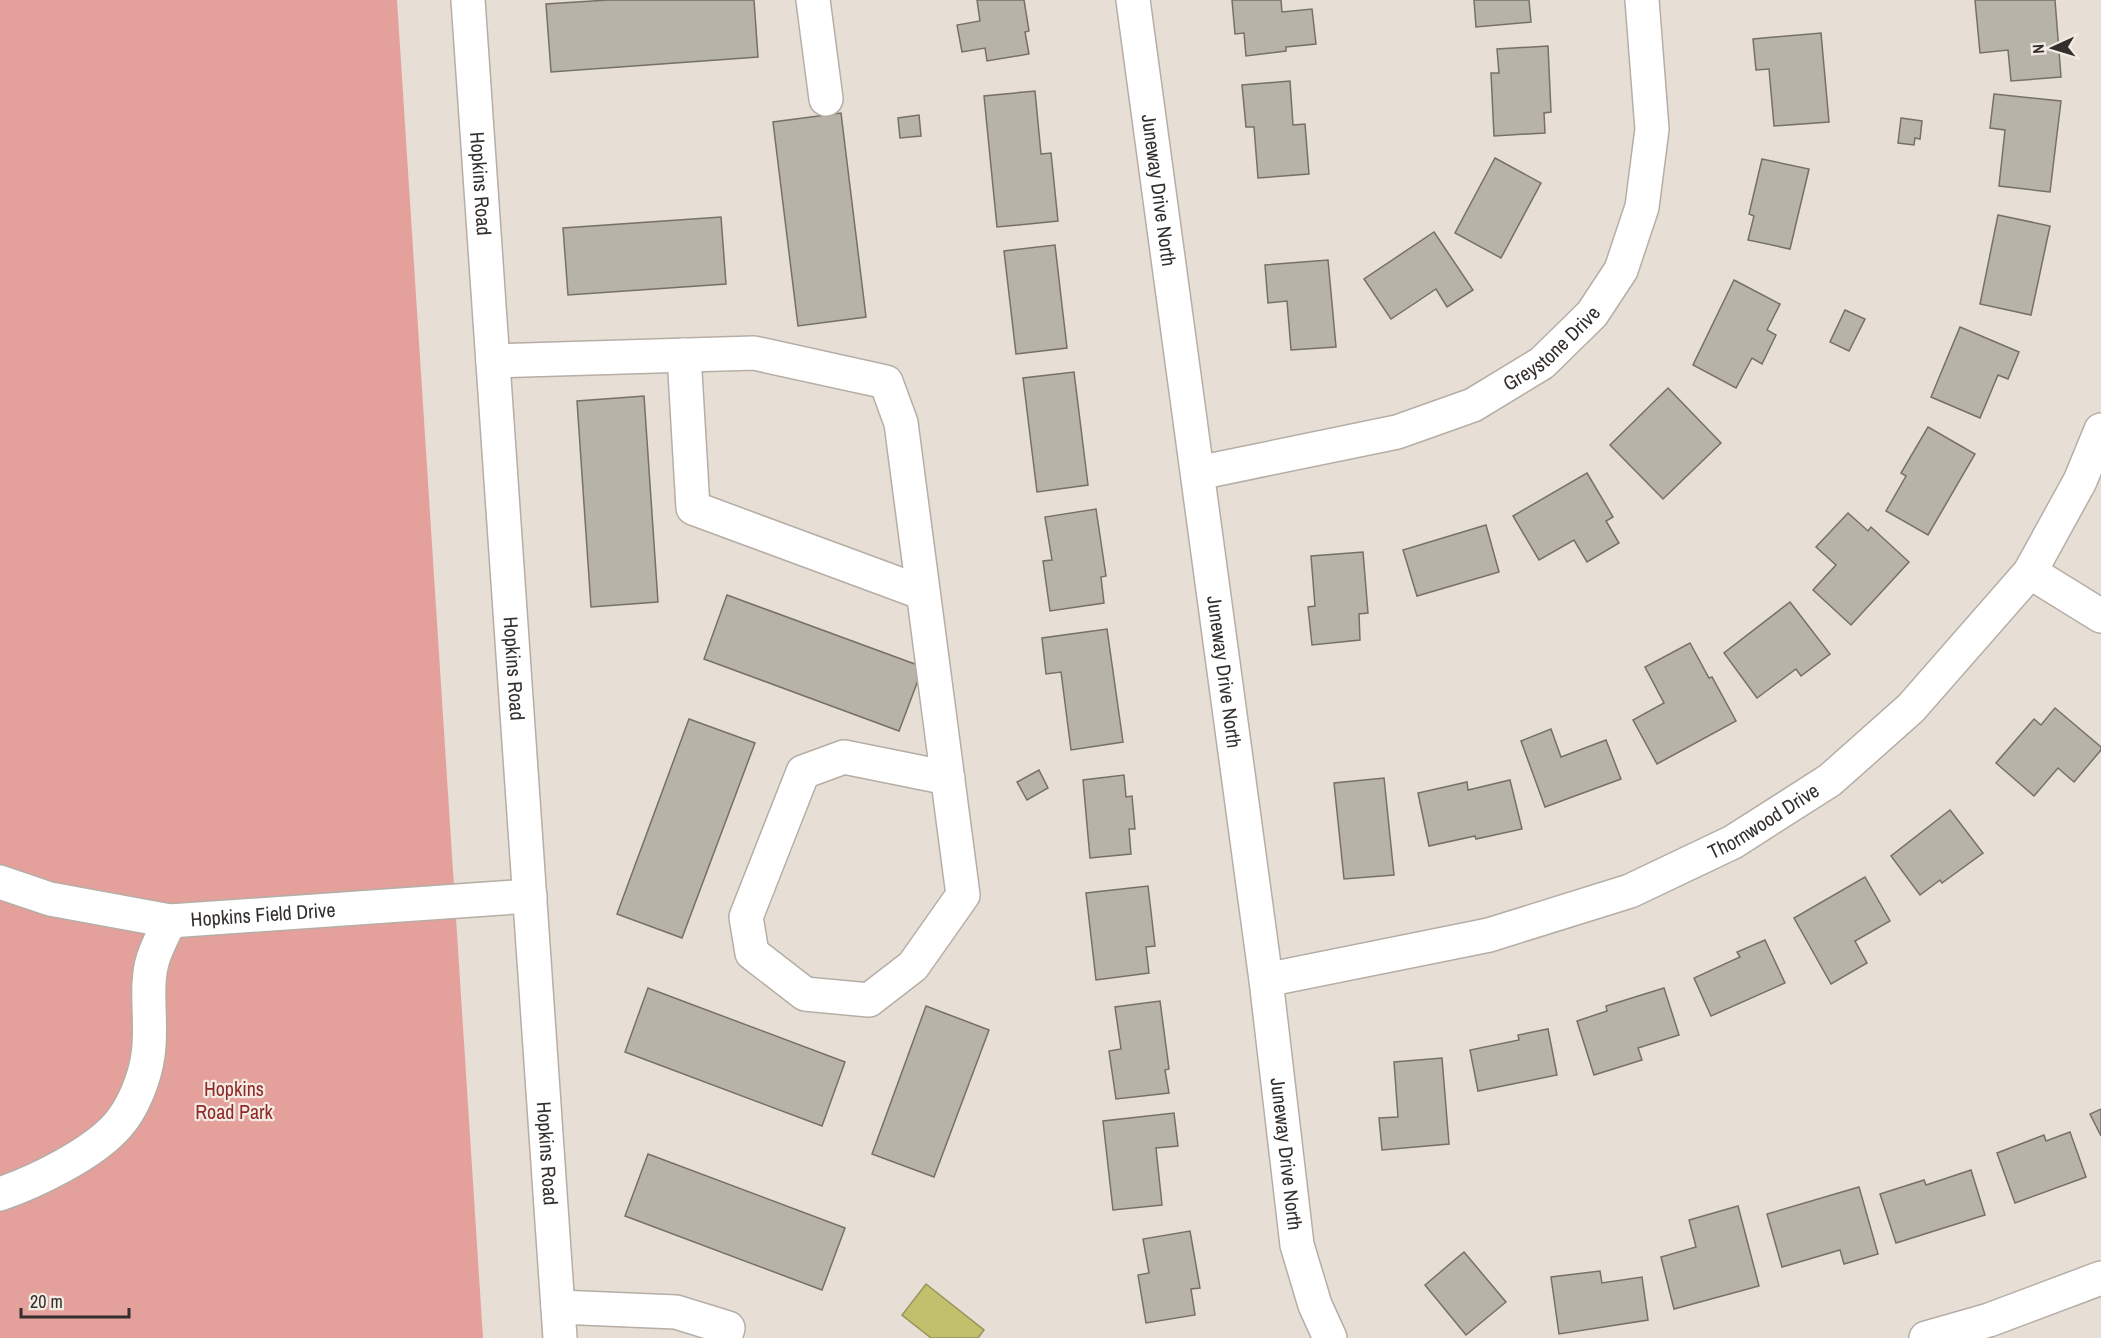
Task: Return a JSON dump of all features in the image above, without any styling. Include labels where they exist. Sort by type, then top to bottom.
[{"type":"street","name":"Hopkins Road","points":[[468,0],[559,1322]]},
{"type":"street","points":[[813,0],[826,99]]},
{"type":"street","name":"Juneway Drive North","points":[[1134,0],[1266,980],[1297,1245],[1315,1305],[1330,1338]]},
{"type":"street","name":"Greystone Drive","points":[[1198,473],[1397,432],[1473,405],[1542,363],[1592,314],[1621,270],[1642,207],[1652,129],[1642,0]]},
{"type":"street","points":[[492,361],[754,352],[886,382],[901,423],[948,778],[963,895],[913,966],[869,1000],[805,994],[752,953],[746,917],[803,772],[844,757],[948,778]]},
{"type":"street","points":[[684,355],[693,508],[923,593]]},
{"type":"street","name":"Thornwood Drive","points":[[1266,980],[1489,935],[1630,891],[1733,842],[1830,780],[1911,708],[2030,572],[2080,481],[2101,430]]},
{"type":"street","points":[[2030,572],[2101,616]]},
{"type":"street","name":"Hopkins Field Drive","points":[[0,882],[50,899],[170,921],[531,896]]},
{"type":"street","points":[[0,1194],[22,1187],[98,1143],[118,1125],[130,1106],[148,1056],[151,1024],[150,982],[153,959],[170,921]]},
{"type":"street","points":[[1926,1338],[1989,1320],[2101,1278]]},
{"type":"street","points":[[559,1322],[676,1312],[728,1328],[725,1338]]},
{"type":"green space","name":"Hopkins Road Park","points":[[0,0],[397,0],[483,1338],[0,1338]]},
{"type":"shaded area","points":[[926,1284],[984,1330],[978,1338],[931,1338],[902,1315]]},
{"type":"building","points":[[608,0],[754,0],[758,57],[551,72],[546,4]]},
{"type":"building","points":[[977,0],[1024,0],[1029,31],[1025,32],[1029,54],[987,61],[985,48],[962,52],[957,25],[980,21]]},
{"type":"building","points":[[1232,0],[1281,0],[1282,12],[1312,9],[1316,44],[1286,47],[1286,51],[1246,56],[1244,33],[1235,34]]},
{"type":"building","points":[[1474,0],[1529,0],[1531,22],[1476,27]]},
{"type":"building","points":[[1975,0],[2055,0],[2061,77],[2011,81],[2008,50],[1980,53]]},
{"type":"building","points":[[1821,33],[1829,122],[1774,126],[1769,69],[1756,70],[1753,39]]},
{"type":"building","points":[[1548,46],[1551,112],[1544,113],[1545,133],[1494,136],[1491,73],[1499,73],[1497,49]]},
{"type":"building","points":[[1290,81],[1293,125],[1305,124],[1309,174],[1258,178],[1254,127],[1246,127],[1242,85]]},
{"type":"building","points":[[1035,91],[1041,154],[1051,153],[1058,221],[997,227],[984,96]]},
{"type":"building","points":[[1994,94],[2061,101],[2050,192],[1999,186],[2005,130],[1990,128]]},
{"type":"building","points":[[841,113],[866,317],[798,326],[773,122]]},
{"type":"building","points":[[919,115],[921,136],[900,138],[898,118]]},
{"type":"building","points":[[1901,118],[1922,121],[1920,139],[1915,138],[1914,145],[1898,143]]},
{"type":"building","points":[[1495,158],[1541,183],[1501,258],[1455,233]]},
{"type":"building","points":[[1762,159],[1809,169],[1790,249],[1748,240],[1754,216],[1749,214]]},
{"type":"building","points":[[1998,215],[2050,226],[2031,315],[1980,304]]},
{"type":"building","points":[[721,217],[726,284],[568,295],[563,228]]},
{"type":"building","points":[[1434,232],[1473,290],[1447,307],[1436,289],[1391,319],[1364,279]]},
{"type":"building","points":[[1055,245],[1067,348],[1016,354],[1004,251]]},
{"type":"building","points":[[1328,260],[1336,347],[1291,350],[1287,301],[1268,303],[1265,265]]},
{"type":"building","points":[[1734,280],[1780,304],[1767,330],[1776,335],[1762,364],[1752,358],[1736,388],[1693,365]]},
{"type":"building","points":[[1845,310],[1865,319],[1849,351],[1830,342]]},
{"type":"building","points":[[1960,327],[2019,352],[2008,379],[1998,375],[1980,418],[1931,397]]},
{"type":"building","points":[[1074,372],[1088,485],[1037,492],[1023,378]]},
{"type":"building","points":[[1668,388],[1721,443],[1663,499],[1610,445]]},
{"type":"building","points":[[644,396],[658,602],[591,607],[577,401]]},
{"type":"building","points":[[1928,427],[1975,454],[1928,535],[1886,511],[1906,476],[1901,473]]},
{"type":"building","points":[[1587,473],[1613,517],[1606,521],[1619,543],[1587,562],[1574,540],[1539,560],[1513,516]]},
{"type":"building","points":[[1096,509],[1106,576],[1101,577],[1104,603],[1050,611],[1043,561],[1052,560],[1045,517]]},
{"type":"building","points":[[1848,513],[1868,531],[1871,527],[1909,562],[1851,625],[1813,590],[1836,565],[1816,547]]},
{"type":"building","points":[[1486,525],[1499,572],[1417,596],[1403,550]]},
{"type":"building","points":[[1363,552],[1368,613],[1359,614],[1360,640],[1312,645],[1308,607],[1315,606],[1311,556]]},
{"type":"building","points":[[727,595],[923,667],[899,731],[704,659]]},
{"type":"building","points":[[1790,602],[1830,654],[1801,676],[1796,669],[1757,698],[1724,653]]},
{"type":"building","points":[[1107,629],[1123,742],[1071,750],[1061,672],[1046,674],[1042,638]]},
{"type":"building","points":[[1690,643],[1736,721],[1657,764],[1633,720],[1664,703],[1645,667]]},
{"type":"building","points":[[2055,708],[2101,747],[2101,750],[2074,782],[2058,768],[2034,796],[1996,763],[2034,719],[2041,725]]},
{"type":"building","points":[[689,719],[755,743],[682,938],[617,914]]},
{"type":"building","points":[[1551,729],[1561,757],[1606,740],[1621,779],[1545,807],[1521,741]]},
{"type":"building","points":[[1039,770],[1048,788],[1027,800],[1017,782]]},
{"type":"building","points":[[1124,775],[1126,797],[1132,796],[1135,829],[1129,829],[1131,854],[1090,858],[1083,780]]},
{"type":"building","points":[[1384,778],[1394,875],[1344,879],[1334,783]]},
{"type":"building","points":[[1510,780],[1522,829],[1429,846],[1418,793],[1467,782],[1468,790]]},
{"type":"building","points":[[1950,810],[1983,853],[1942,883],[1940,880],[1920,895],[1891,856]]},
{"type":"building","points":[[1865,877],[1890,921],[1855,941],[1867,963],[1831,984],[1794,918]]},
{"type":"building","points":[[1148,886],[1155,946],[1146,947],[1149,973],[1096,980],[1086,893]]},
{"type":"building","points":[[1765,940],[1785,983],[1711,1016],[1694,978],[1740,957],[1737,952]]},
{"type":"building","points":[[648,988],[845,1062],[822,1126],[625,1052]]},
{"type":"building","points":[[1664,988],[1679,1035],[1638,1048],[1642,1060],[1594,1075],[1577,1021],[1607,1011],[1606,1006]]},
{"type":"building","points":[[1160,1001],[1169,1069],[1165,1070],[1169,1093],[1116,1099],[1109,1051],[1121,1049],[1115,1007]]},
{"type":"building","points":[[926,1006],[989,1030],[934,1177],[872,1154]]},
{"type":"building","points":[[1548,1029],[1557,1075],[1478,1091],[1470,1050],[1519,1040],[1518,1035]]},
{"type":"building","points":[[1442,1058],[1449,1144],[1382,1150],[1379,1118],[1398,1117],[1394,1062]]},
{"type":"building","points":[[2101,1109],[2101,1136],[2090,1114]]},
{"type":"building","points":[[1174,1113],[1178,1146],[1156,1148],[1162,1205],[1113,1210],[1103,1121]]},
{"type":"building","points":[[2070,1132],[2086,1177],[2015,1203],[1997,1153],[2044,1135],[2046,1141]]},
{"type":"building","points":[[648,1154],[845,1228],[822,1290],[625,1216]]},
{"type":"building","points":[[1971,1170],[1985,1215],[1896,1243],[1880,1194],[1924,1180],[1926,1185]]},
{"type":"building","points":[[1859,1187],[1878,1254],[1844,1264],[1840,1250],[1782,1267],[1767,1214]]},
{"type":"building","points":[[1738,1206],[1759,1286],[1674,1309],[1661,1257],[1696,1247],[1689,1220]]},
{"type":"building","points":[[1190,1231],[1200,1288],[1191,1289],[1195,1315],[1146,1323],[1138,1275],[1149,1273],[1143,1239]]},
{"type":"building","points":[[1464,1252],[1506,1302],[1466,1335],[1425,1285]]},
{"type":"building","points":[[1600,1271],[1602,1283],[1642,1277],[1648,1320],[1559,1334],[1551,1277]]}]
